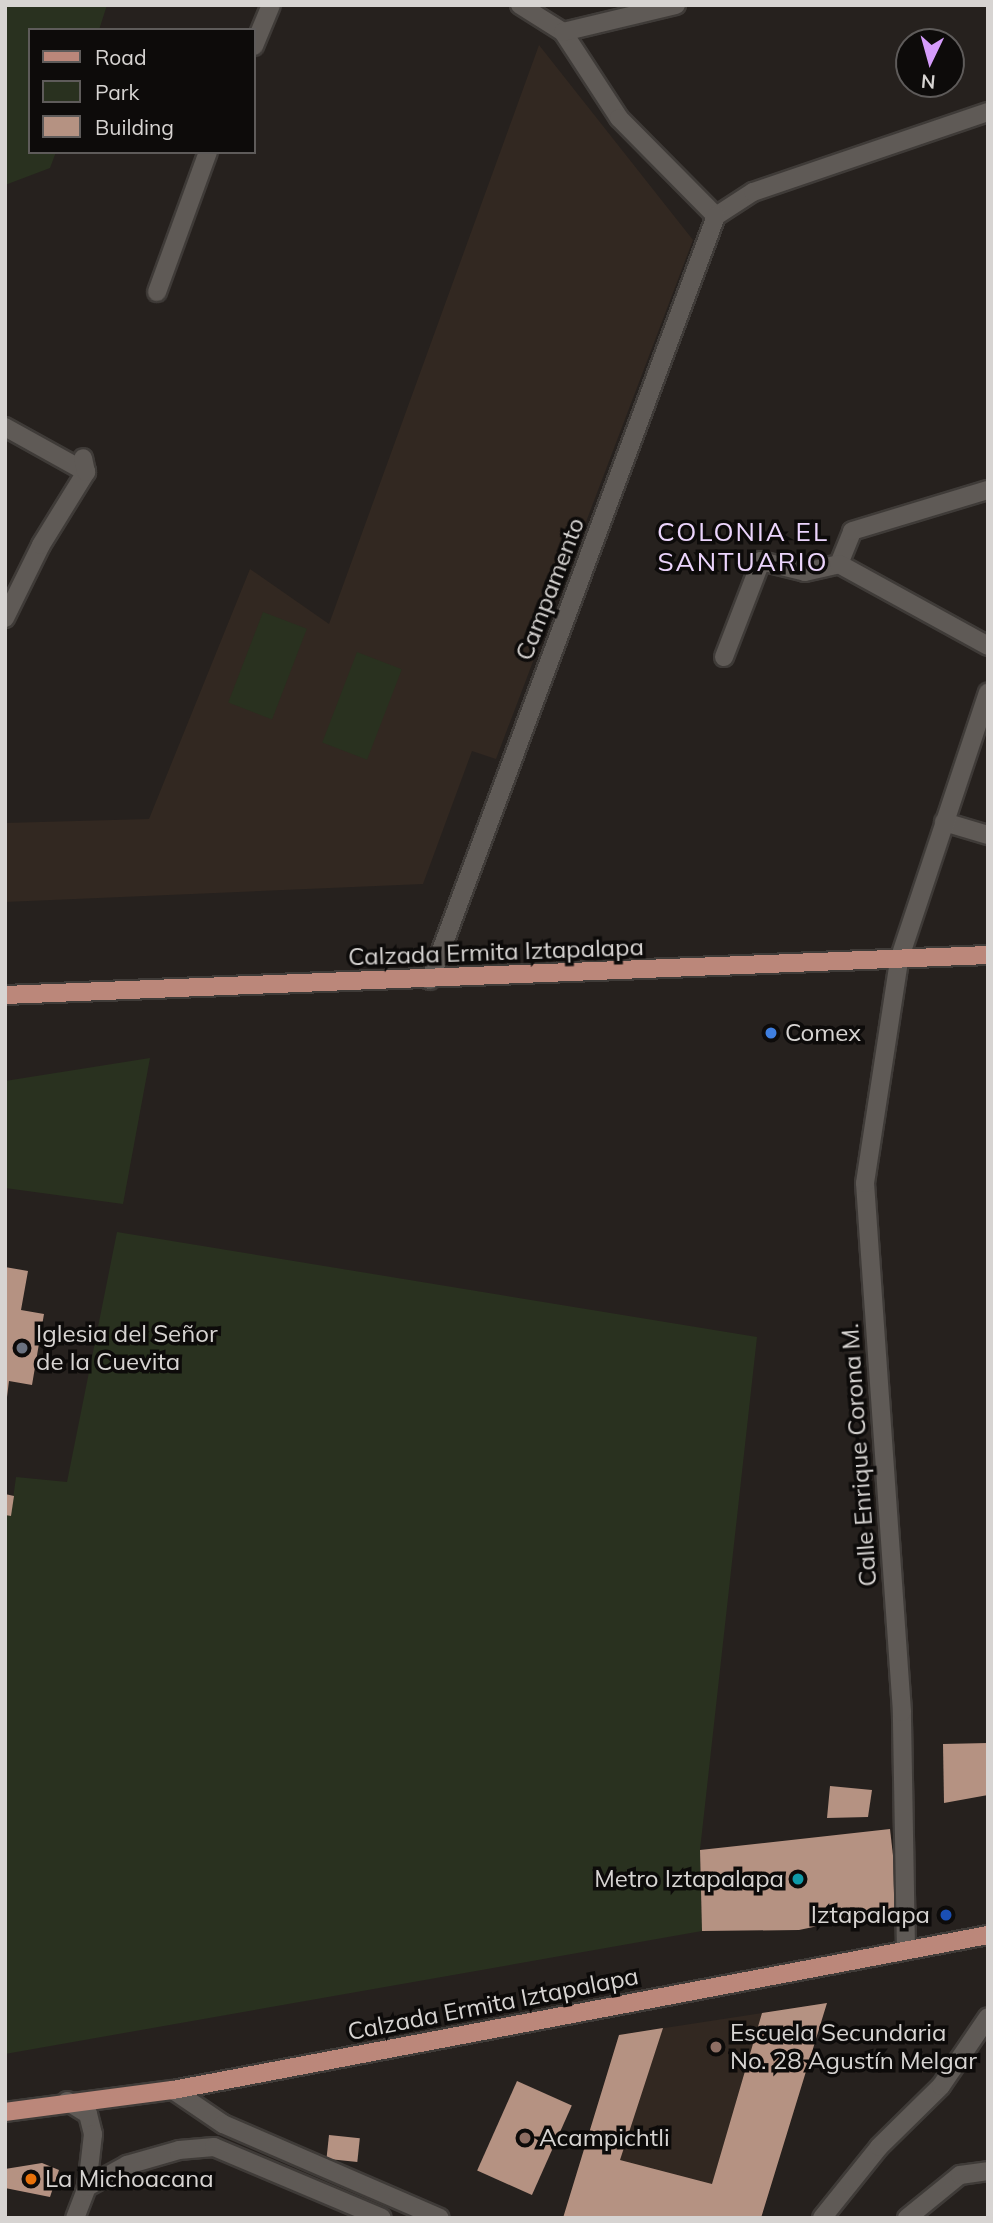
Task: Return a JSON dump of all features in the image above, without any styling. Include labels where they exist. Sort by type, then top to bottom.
[{"type":"main road","name":"Calzada Ermita Iztapalapa","points":[[5,995],[430,980],[988,955]]},
{"type":"main road","name":"Calzada Ermita Iztapalapa","points":[[5,2112],[67,2101],[173,2090],[988,1935]]},
{"type":"street","points":[[256,41],[271,5]]},
{"type":"street","points":[[520,5],[563,32],[619,118],[716,216],[753,192],[988,112]]},
{"type":"street","points":[[563,32],[676,5]]},
{"type":"street","points":[[157,292],[207,154]]},
{"type":"street","name":"Campamento","points":[[430,980],[716,216]]},
{"type":"street","points":[[5,427],[85,465],[5,618]]},
{"type":"street","points":[[839,564],[852,531],[988,490]]},
{"type":"street","points":[[724,657],[761,561],[805,572],[839,564],[988,646]]},
{"type":"street","name":"Calle Enrique Corona M.","points":[[906,1950],[902,1712],[865,1183],[899,960],[988,692]]},
{"type":"street","points":[[944,822],[988,835]]},
{"type":"street","points":[[822,2218],[879,2147],[940,2086],[988,2017]]},
{"type":"street","points":[[173,2090],[223,2124],[440,2218]]},
{"type":"street","points":[[67,2101],[88,2114],[93,2134],[87,2187],[75,2218]]},
{"type":"street","points":[[87,2187],[127,2165],[178,2150],[214,2147],[382,2218]]},
{"type":"street","points":[[907,2218],[960,2175],[988,2171]]},
{"type":"shaded area","points":[[539,45],[693,240],[496,759],[472,751],[423,884],[5,902],[5,823],[149,819],[250,569],[329,624]]},
{"type":"shaded area","points":[[827,2003],[761,2218],[563,2218],[619,2035]]},
{"type":"green space","points":[[5,5],[107,5],[100,28],[28,28],[28,154],[55,154],[50,168],[5,185]]},
{"type":"green space","points":[[263,612],[307,629],[272,719],[228,703]]},
{"type":"green space","points":[[357,652],[402,669],[367,760],[322,743]]},
{"type":"green space","points":[[150,1058],[123,1204],[5,1188],[5,1081]]},
{"type":"green space","points":[[117,1232],[757,1337],[700,1850],[702,1931],[5,2054],[5,1499],[13,1499],[16,1477],[67,1482]]},
{"type":"building","name":"Iglesia del Señor de la Cuevita","points":[[5,1267],[28,1271],[21,1310],[44,1314],[32,1385],[9,1381],[7,1397]]},
{"type":"building","points":[[5,1494],[14,1496],[11,1516],[5,1515]]},
{"type":"building","points":[[988,1743],[988,1795],[944,1803],[943,1744]]},
{"type":"building","points":[[830,1786],[872,1790],[868,1817],[827,1818]]},
{"type":"building","name":"Metro Iztapalapa","points":[[890,1829],[899,1909],[799,1930],[702,1931],[700,1850]]},
{"type":"building","points":[[827,2003],[761,2218],[563,2218],[619,2035],[663,2028],[620,2160],[712,2184],[762,2013]]},
{"type":"building","name":"Acampichtli","points":[[517,2081],[572,2105],[532,2195],[477,2171]]},
{"type":"building","points":[[329,2135],[360,2138],[357,2162],[326,2159]]},
{"type":"building","name":"La Michoacana","points":[[42,2163],[59,2170],[50,2197],[5,2188],[5,2169]]},
{"type":"place","name":"Comex","points":[[771,1033]]},
{"type":"place","name":"Iglesia del Señor de la Cuevita","points":[[22,1348]]},
{"type":"place","name":"Metro Iztapalapa","points":[[798,1879]]},
{"type":"place","name":"Iztapalapa","points":[[946,1915]]},
{"type":"place","name":"Escuela Secundaria No. 28 Agustín Melgar","points":[[716,2047]]},
{"type":"place","name":"Acampichtli","points":[[525,2138]]},
{"type":"place","name":"La Michoacana","points":[[31,2179]]},
{"type":"district","name":"COLONIA EL SANTUARIO","points":[[743,547]]}]
